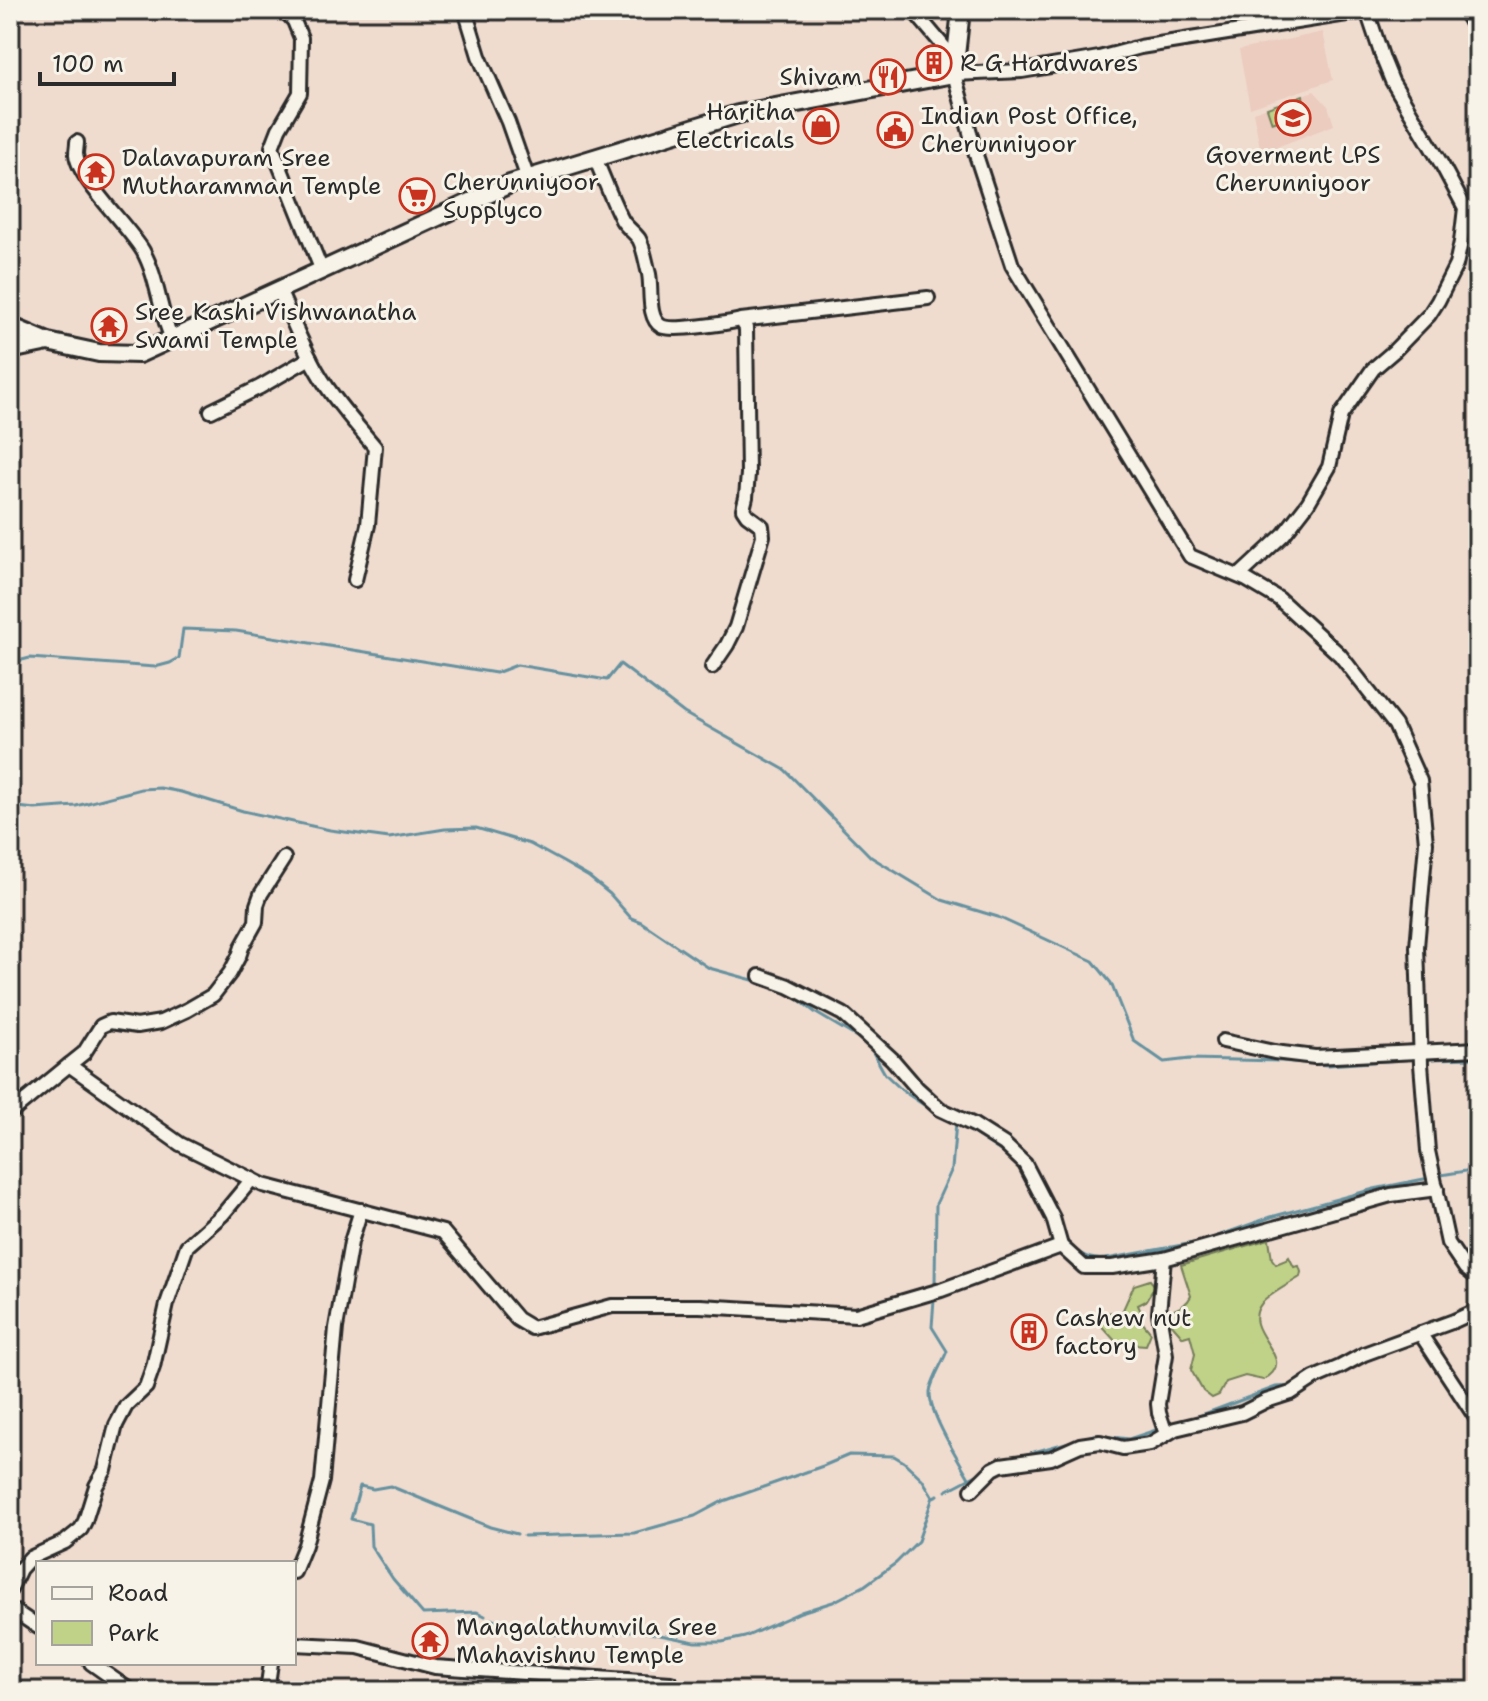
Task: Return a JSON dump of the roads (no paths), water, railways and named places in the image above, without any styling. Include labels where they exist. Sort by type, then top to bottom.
[{"type":"main road","points":[[10,326],[48,342],[99,353],[139,354],[510,184],[738,114],[955,68],[961,10]]},
{"type":"main road","points":[[10,350],[48,342]]},
{"type":"street","points":[[284,10],[294,21],[301,38],[300,93],[272,147],[322,271]]},
{"type":"street","points":[[465,10],[479,56],[508,122],[528,179]]},
{"type":"street","points":[[913,10],[955,68],[977,158],[1012,265],[1190,556],[1239,576],[1279,599],[1340,655],[1395,725],[1420,781],[1426,843],[1417,947],[1420,1051],[1428,1151],[1448,1243],[1465,1268],[1478,1278]]},
{"type":"street","points":[[955,68],[1022,71],[1099,58],[1140,47],[1370,10],[1392,81],[1465,208],[1456,265],[1429,315],[1373,369],[1341,415],[1329,467],[1308,503],[1284,534],[1239,576]]},
{"type":"street","points":[[1464,10],[1478,34]]},
{"type":"street","points":[[77,142],[76,156],[80,166],[144,252],[161,302],[164,322],[172,339]]},
{"type":"street","points":[[595,158],[623,223],[640,240],[654,317],[666,329],[928,298]]},
{"type":"street","points":[[279,290],[319,374],[375,447],[368,525],[355,580]]},
{"type":"street","points":[[712,667],[736,627],[763,536],[762,526],[743,509],[748,474],[747,343],[746,328],[741,320]]},
{"type":"street","points":[[211,411],[310,358]]},
{"type":"street","points":[[10,1109],[14,1110],[84,1053],[101,1026],[110,1022],[137,1026],[161,1022],[213,995],[239,956],[256,922],[261,894],[284,858]]},
{"type":"street","points":[[760,976],[788,986],[843,1014],[940,1109],[1004,1144],[1025,1164],[1053,1218],[1061,1246],[1084,1267],[1112,1267],[1164,1259],[1391,1195],[1437,1189]]},
{"type":"street","points":[[1223,1041],[1315,1057],[1478,1049]]},
{"type":"street","points":[[69,1065],[180,1144],[263,1185],[443,1232],[517,1319],[532,1328],[612,1306],[700,1306],[856,1315],[941,1290],[1061,1246]]},
{"type":"street","points":[[10,1590],[20,1569],[30,1558],[65,1542],[81,1529],[105,1470],[116,1425],[126,1406],[146,1387],[167,1304],[187,1246],[223,1214],[252,1179]]},
{"type":"street","points":[[296,1567],[322,1481],[336,1328],[351,1242],[361,1210]]},
{"type":"street","points":[[1164,1259],[1159,1313],[1166,1355],[1158,1404],[1166,1434]]},
{"type":"street","points":[[972,1490],[1001,1465],[1051,1458],[1080,1445],[1100,1442],[1123,1448],[1141,1446],[1175,1429],[1242,1413],[1291,1393],[1364,1354],[1478,1310]]},
{"type":"street","points":[[1420,1333],[1478,1421]]},
{"type":"street","points":[[10,1608],[36,1626]]},
{"type":"street","points":[[296,1644],[358,1647],[435,1667],[671,1683]]},
{"type":"street","points":[[94,1665],[131,1691]]},
{"type":"street","points":[[267,1691],[271,1665]]},
{"type":"waterway","points":[[10,663],[30,658],[155,667],[179,658],[183,629],[236,631],[496,673],[517,665],[607,680],[620,664],[684,713],[785,770],[871,857],[942,900],[998,917],[1093,961],[1111,983],[1134,1041],[1164,1062],[1190,1059],[1328,1065],[1415,1059]]},
{"type":"waterway","points":[[10,806],[35,809],[76,806],[141,789],[160,788],[243,811],[330,830],[389,838],[445,829],[476,828],[530,844],[589,877],[610,894],[631,918],[709,968],[760,982]]},
{"type":"waterway","points":[[793,995],[870,1047],[885,1074],[903,1091],[936,1113]]},
{"type":"waterway","points":[[1426,1059],[1478,1058]]},
{"type":"waterway","points":[[935,1284],[936,1204],[952,1169],[956,1122]]},
{"type":"waterway","points":[[961,1125],[1011,1158]]},
{"type":"waterway","points":[[1441,1175],[1478,1169]]},
{"type":"waterway","points":[[1068,1245],[1084,1255],[1099,1259],[1204,1241],[1271,1217],[1424,1179]]},
{"type":"waterway","points":[[934,1299],[932,1327],[947,1351],[931,1388],[931,1401],[945,1436],[969,1478]]},
{"type":"waterway","points":[[1191,1419],[1276,1387],[1294,1386]]},
{"type":"waterway","points":[[1013,1458],[1094,1435],[1129,1439],[1156,1430]]},
{"type":"waterway","points":[[524,1536],[634,1533],[695,1516],[721,1502],[849,1455],[894,1456],[922,1479],[933,1497],[938,1495]]},
{"type":"waterway","points":[[946,1491],[984,1471]]},
{"type":"waterway","points":[[485,1616],[477,1612],[423,1614],[393,1579],[371,1546],[370,1524],[351,1519],[360,1486],[373,1489],[390,1486],[490,1527],[517,1534]]},
{"type":"waterway","points":[[491,1619],[516,1630],[538,1633],[567,1635],[635,1630],[695,1642],[722,1642],[745,1637],[801,1612],[833,1602],[864,1586],[896,1563],[918,1541],[933,1497]]},
{"type":"place","name":"R G Hardwares","points":[[934,63]]},
{"type":"place","name":"Shivam","points":[[888,77]]},
{"type":"place","name":"Goverment LPS Cherunniyoor","points":[[1293,118]]},
{"type":"place","name":"Haritha Electricals","points":[[821,126]]},
{"type":"place","name":"Indian Post Office, Cherunniyoor","points":[[895,130]]},
{"type":"place","name":"Dalavapuram Sree Mutharamman Temple","points":[[96,172]]},
{"type":"place","name":"Cherunniyoor Supplyco","points":[[417,196]]},
{"type":"place","name":"Sree Kashi Vishwanatha Swami Temple","points":[[109,326]]},
{"type":"place","name":"Cashew nut factory","points":[[1029,1332]]},
{"type":"place","name":"Mangalathumvila Sree Mahavishnu Temple","points":[[430,1641]]}]
